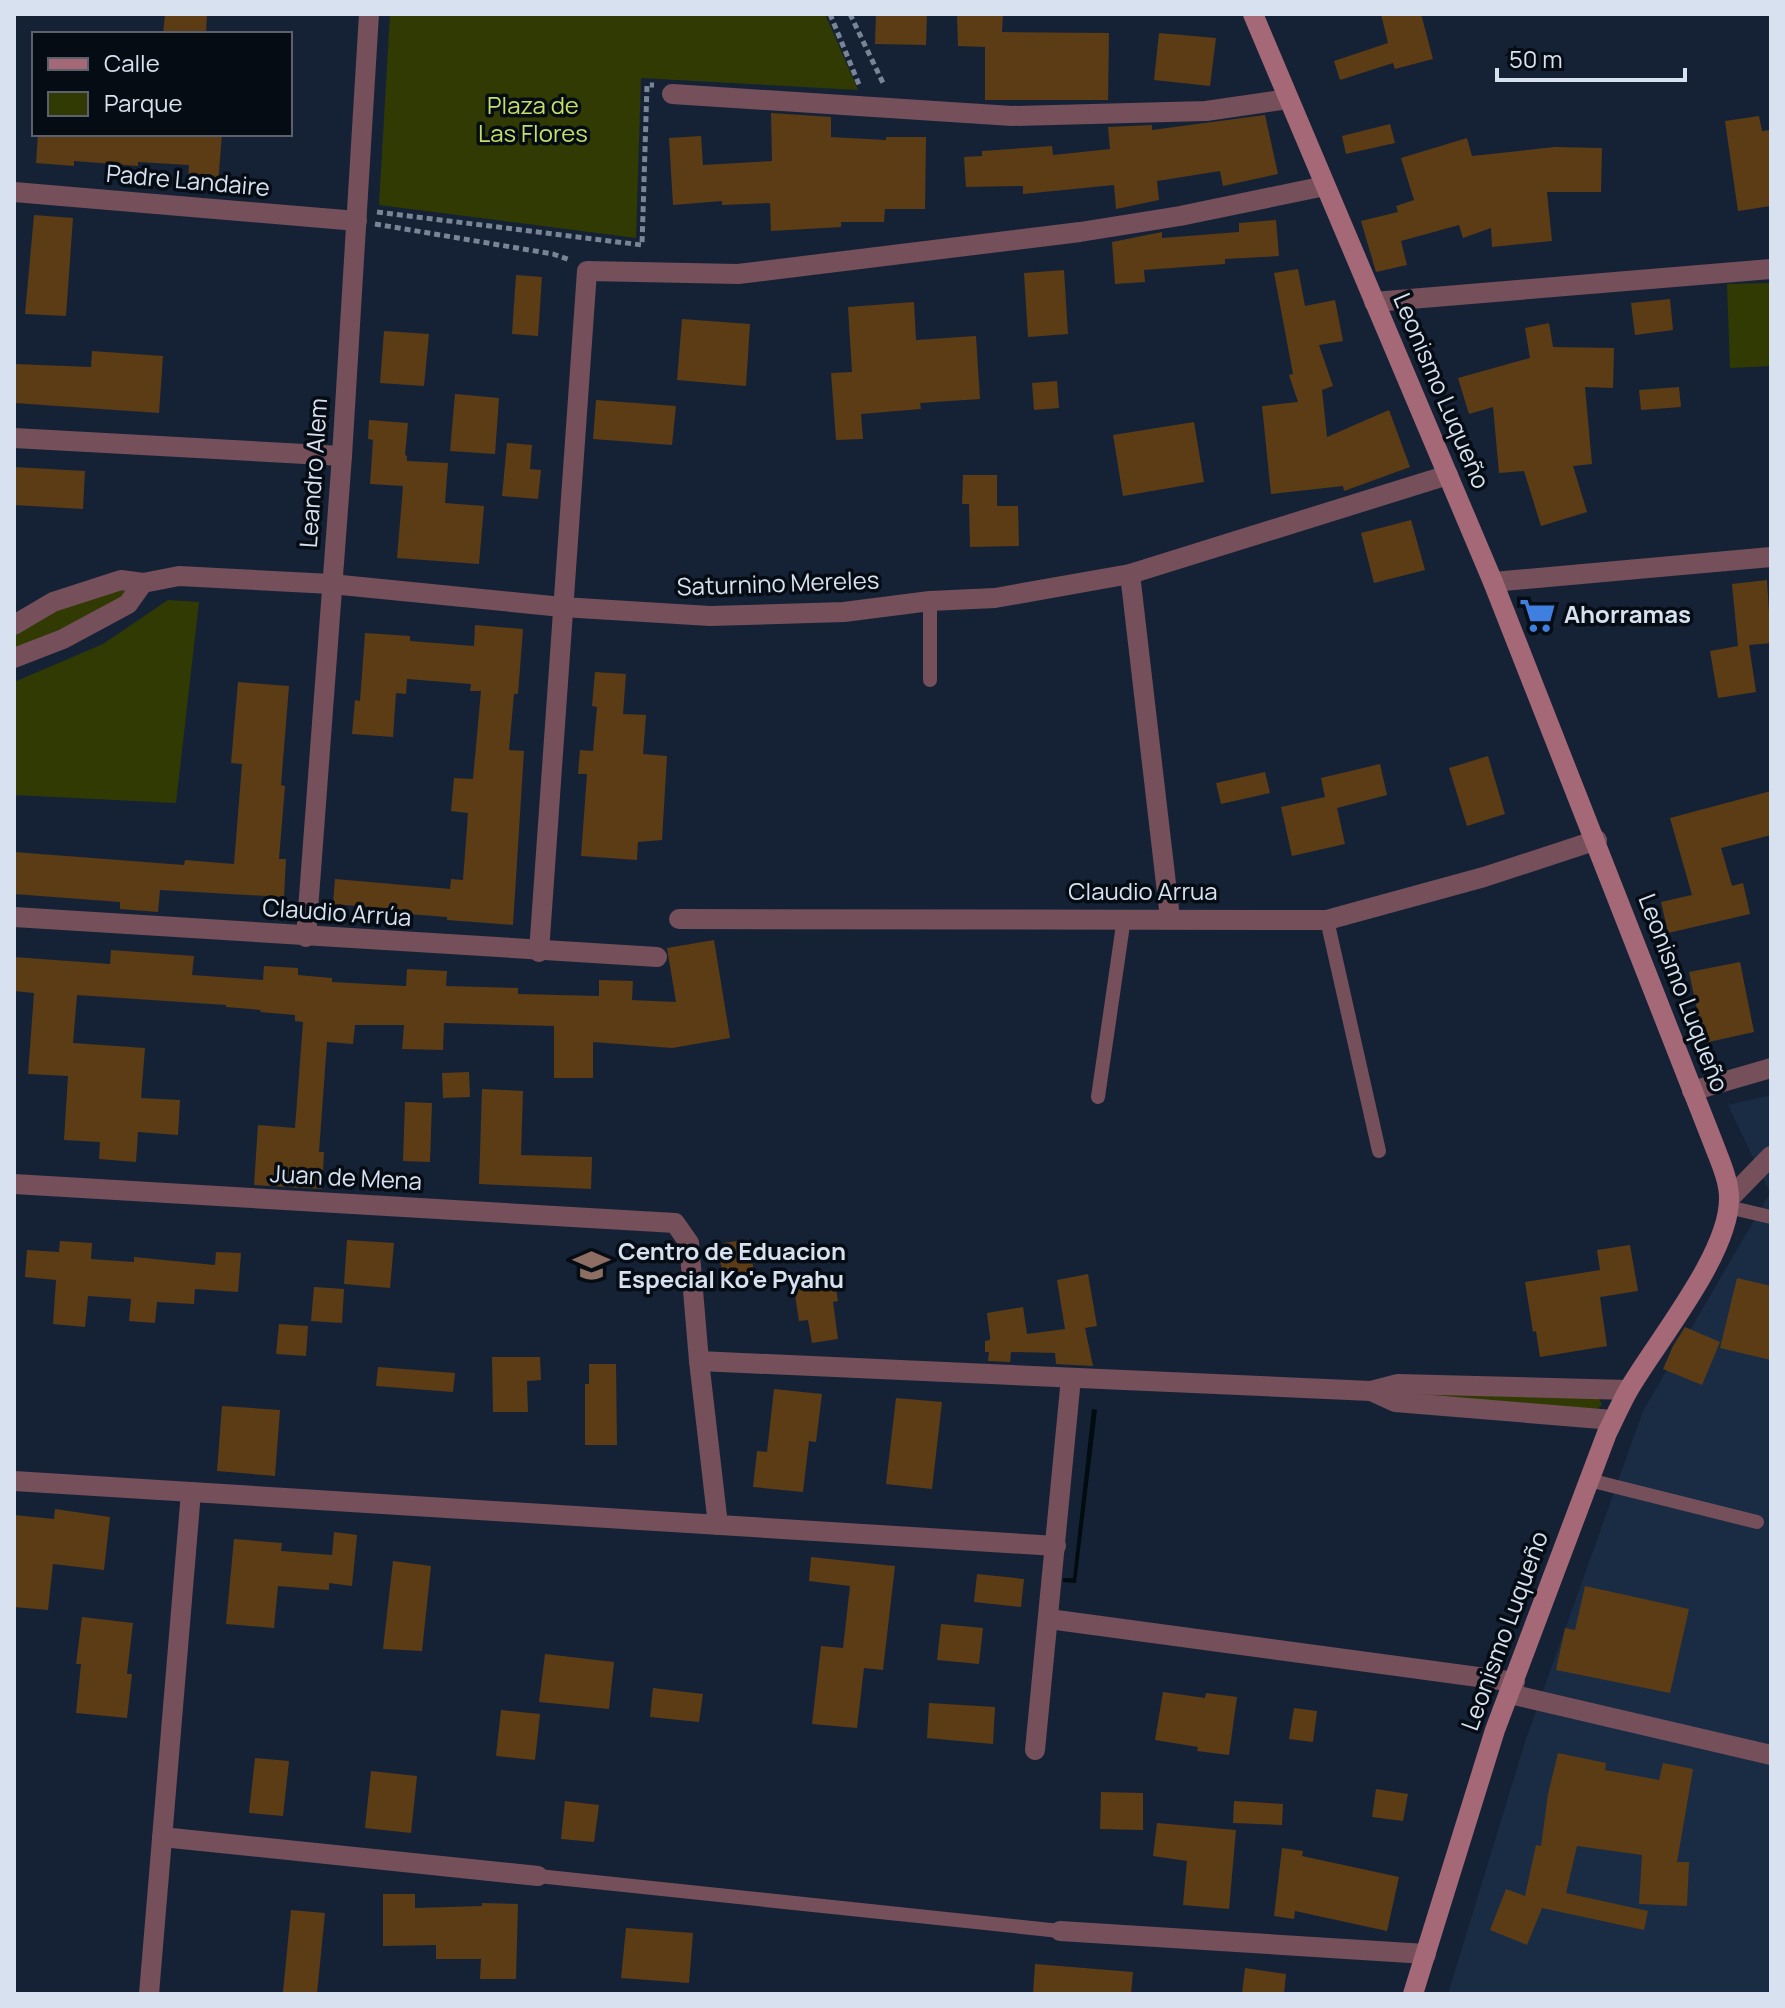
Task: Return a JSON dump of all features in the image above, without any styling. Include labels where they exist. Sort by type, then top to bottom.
[{"type":"street","name":"Leandro Alem","points":[[306,937],[331,584],[365,216],[369,14]]},
{"type":"street","name":"Leonismo Luqueño","points":[[1253,14],[1493,582],[1597,840],[1724,1171],[1728,1203],[1724,1228],[1708,1263],[1628,1390],[1589,1480],[1491,1744],[1413,1994]]},
{"type":"street","points":[[667,90],[896,110],[1012,116],[1206,111],[1288,99]]},
{"type":"street","points":[[539,952],[587,271],[676,275],[753,273],[1080,232],[1180,216],[1325,186]]},
{"type":"street","name":"Padre Landaire","points":[[14,192],[365,216]]},
{"type":"street","points":[[1374,302],[1771,269]]},
{"type":"street","points":[[14,438],[342,456]]},
{"type":"street","name":"Saturnino Mereles","points":[[14,625],[53,602],[121,580],[143,583],[179,576],[331,584],[562,607],[710,616],[844,612],[930,601],[995,598],[1130,574],[1448,475]]},
{"type":"street","points":[[1493,582],[1771,557]]},
{"type":"street","points":[[1130,574],[1170,918]]},
{"type":"street","points":[[14,658],[63,639],[128,604],[143,583]]},
{"type":"street","name":"Claudio Arrua","points":[[679,919],[1327,920],[1484,877],[1597,840]]},
{"type":"street","name":"Claudio Arrúa","points":[[14,917],[657,957]]},
{"type":"street","points":[[1692,1091],[1771,1068]]},
{"type":"street","points":[[1728,1203],[1771,1156]]},
{"type":"street","name":"Juan de Mena","points":[[14,1184],[675,1223],[689,1243],[699,1361]]},
{"type":"street","points":[[718,1525],[699,1361],[1371,1391],[1398,1384],[1628,1390]]},
{"type":"street","points":[[1035,1750],[1071,1378]]},
{"type":"street","points":[[1371,1391],[1395,1402],[1613,1420]]},
{"type":"street","points":[[14,1481],[1056,1546]]},
{"type":"street","points":[[149,1994],[191,1492]]},
{"type":"street","points":[[1049,1619],[1512,1688],[1771,1755]]},
{"type":"street","points":[[162,1837],[538,1876]]},
{"type":"street","points":[[1060,1931],[1426,1954]]},
{"type":"lane","points":[[930,601],[930,680]]},
{"type":"lane","points":[[1098,1097],[1124,918]]},
{"type":"lane","points":[[1327,920],[1379,1151]]},
{"type":"lane","points":[[1728,1203],[1771,1217]]},
{"type":"lane","points":[[1589,1480],[1757,1522]]},
{"type":"lane","points":[[538,1876],[1060,1931]]},
{"type":"path","points":[[830,14],[863,94]]},
{"type":"path","points":[[850,14],[896,110]]},
{"type":"path","points":[[365,216],[642,245],[647,85],[667,90]]},
{"type":"path","points":[[365,216],[553,254],[573,261],[587,271]]},
{"type":"shaded area","points":[[1771,1095],[1771,1994],[1448,1994],[1526,1739],[1643,1411],[1770,1193],[1728,1105]]},
{"type":"shaded area","points":[[1092,1409],[1097,1410],[1076,1583],[1063,1582],[1063,1578],[1073,1578]]},
{"type":"green space","name":"Plaza de Las Flores","points":[[390,14],[825,14],[858,90],[641,78],[636,238],[379,205]]},
{"type":"green space","points":[[1771,283],[1771,366],[1730,368],[1727,284]]},
{"type":"green space","points":[[124,588],[128,593],[14,650],[14,634],[53,610]]},
{"type":"green space","points":[[168,600],[199,602],[176,803],[14,795],[14,682],[103,644]]},
{"type":"green space","points":[[1393,1392],[1598,1397],[1602,1404],[1597,1410]]},
{"type":"building","points":[[165,14],[207,14],[206,32],[163,32]]},
{"type":"building","points":[[876,14],[927,14],[926,45],[875,44]]},
{"type":"building","points":[[957,14],[1003,14],[1002,32],[1109,33],[1108,100],[985,100],[985,47],[958,46]]},
{"type":"building","points":[[1381,14],[1421,14],[1433,59],[1395,69],[1393,63],[1340,80],[1334,61],[1388,43]]},
{"type":"building","points":[[1159,33],[1216,38],[1210,86],[1154,80]]},
{"type":"building","points":[[771,113],[831,117],[831,137],[886,140],[886,137],[926,137],[925,209],[885,209],[884,222],[841,222],[841,227],[771,231],[770,203],[722,205],[722,201],[673,205],[669,138],[701,136],[703,165],[772,161]]},
{"type":"building","points":[[1265,115],[1278,174],[1223,186],[1220,171],[1157,181],[1159,200],[1116,209],[1114,185],[1023,194],[1023,186],[966,187],[964,157],[982,156],[982,151],[1052,146],[1053,155],[1110,149],[1108,127],[1152,125],[1152,130]]},
{"type":"building","points":[[1759,116],[1762,131],[1771,130],[1771,206],[1738,211],[1725,121]]},
{"type":"building","points":[[1390,124],[1395,143],[1346,154],[1342,136]]},
{"type":"building","points":[[38,136],[222,136],[218,184],[188,181],[189,165],[138,162],[138,166],[74,161],[74,166],[36,163]]},
{"type":"building","points":[[1467,138],[1472,156],[1555,147],[1602,148],[1601,192],[1547,192],[1552,241],[1492,247],[1491,228],[1463,238],[1459,225],[1401,241],[1407,265],[1376,272],[1361,221],[1398,212],[1396,206],[1414,200],[1401,158]]},
{"type":"building","points":[[34,215],[73,218],[66,316],[25,314]]},
{"type":"building","points":[[1276,220],[1279,256],[1225,259],[1225,264],[1144,270],[1145,282],[1115,284],[1112,242],[1162,232],[1162,238],[1239,232],[1239,223]]},
{"type":"building","points":[[1298,269],[1305,306],[1335,300],[1343,341],[1319,345],[1333,386],[1322,390],[1327,437],[1389,410],[1410,467],[1344,491],[1343,486],[1271,494],[1262,406],[1298,402],[1289,375],[1293,374],[1274,273]]},
{"type":"building","points":[[1064,270],[1068,334],[1028,337],[1024,273]]},
{"type":"building","points":[[516,275],[542,277],[538,336],[512,334]]},
{"type":"building","points":[[1670,299],[1673,330],[1635,335],[1631,303]]},
{"type":"building","points":[[914,302],[916,340],[976,336],[980,399],[920,403],[921,409],[861,414],[863,439],[836,440],[831,373],[852,372],[848,307]]},
{"type":"building","points":[[682,319],[750,324],[746,386],[677,380]]},
{"type":"building","points":[[1549,323],[1553,347],[1614,348],[1613,388],[1585,387],[1592,464],[1573,466],[1587,512],[1541,526],[1524,471],[1499,473],[1493,407],[1469,414],[1458,378],[1530,358],[1525,328]]},
{"type":"building","points":[[384,331],[429,334],[424,386],[380,383]]},
{"type":"building","points":[[92,351],[163,356],[159,413],[14,403],[14,364],[91,367]]},
{"type":"building","points":[[1057,381],[1059,408],[1034,410],[1032,383]]},
{"type":"building","points":[[1679,387],[1681,407],[1641,410],[1639,390]]},
{"type":"building","points":[[455,394],[499,398],[495,454],[450,451]]},
{"type":"building","points":[[596,400],[676,406],[672,445],[593,439]]},
{"type":"building","points":[[369,420],[408,423],[407,461],[448,463],[445,503],[484,506],[479,564],[397,558],[403,486],[370,484],[373,440],[368,439]]},
{"type":"building","points":[[1194,422],[1204,482],[1123,496],[1113,435]]},
{"type":"building","points":[[507,443],[532,445],[530,469],[541,470],[538,499],[502,496]]},
{"type":"building","points":[[14,467],[85,471],[83,509],[14,505]]},
{"type":"building","points":[[963,475],[997,475],[997,506],[1018,506],[1019,546],[970,547],[969,504],[962,504]]},
{"type":"building","points":[[1411,520],[1425,570],[1374,583],[1361,533]]},
{"type":"building","points":[[1767,580],[1771,643],[1749,645],[1756,692],[1718,698],[1710,651],[1738,646],[1732,584]]},
{"type":"building","points":[[475,625],[523,629],[518,694],[514,694],[509,750],[524,751],[513,925],[447,920],[447,917],[394,913],[394,909],[333,904],[335,879],[450,889],[451,879],[463,880],[468,813],[451,811],[454,778],[473,779],[481,691],[470,691],[471,684],[407,679],[406,694],[396,693],[393,737],[352,734],[355,700],[360,701],[365,633],[410,636],[410,641],[474,646]]},
{"type":"building","points":[[595,672],[626,674],[623,714],[646,715],[643,754],[667,756],[662,840],[638,842],[637,860],[581,856],[587,774],[578,774],[580,750],[593,751],[597,707],[592,706]]},
{"type":"building","points":[[238,682],[289,686],[279,859],[286,859],[284,897],[160,890],[158,912],[120,909],[120,902],[14,894],[14,852],[184,865],[185,860],[234,864],[242,764],[231,763]]},
{"type":"building","points":[[1488,756],[1505,814],[1467,826],[1449,768]]},
{"type":"building","points":[[1380,764],[1387,795],[1337,808],[1345,844],[1292,856],[1281,807],[1325,797],[1321,778]]},
{"type":"building","points":[[1265,772],[1270,793],[1221,804],[1216,783]]},
{"type":"building","points":[[1771,791],[1771,835],[1721,848],[1732,886],[1743,883],[1750,914],[1668,933],[1661,902],[1692,895],[1670,818]]},
{"type":"building","points":[[714,940],[730,1038],[672,1048],[593,1042],[593,1078],[554,1078],[554,1026],[444,1023],[443,1050],[402,1049],[404,1025],[355,1025],[353,1044],[327,1042],[319,1152],[324,1152],[322,1189],[254,1185],[258,1125],[295,1128],[303,1022],[295,1021],[295,1015],[226,1005],[77,995],[73,1043],[145,1048],[141,1098],[180,1100],[178,1135],[138,1132],[136,1162],[99,1159],[100,1142],[64,1140],[68,1076],[28,1074],[34,993],[14,991],[14,957],[110,964],[111,950],[194,956],[192,975],[263,980],[264,966],[298,968],[298,975],[332,978],[332,982],[406,986],[407,969],[447,971],[446,986],[518,988],[518,994],[599,996],[599,980],[633,981],[632,1000],[676,1002],[667,948]]},
{"type":"building","points":[[1740,962],[1754,1032],[1704,1043],[1689,972]]},
{"type":"building","points":[[469,1072],[470,1097],[443,1098],[442,1073]]},
{"type":"building","points":[[482,1089],[523,1091],[521,1155],[592,1157],[591,1189],[479,1184]]},
{"type":"building","points":[[405,1102],[432,1103],[430,1162],[403,1161]]},
{"type":"building","points":[[749,1239],[755,1280],[724,1286],[720,1259],[726,1258],[724,1243]]},
{"type":"building","points":[[347,1240],[394,1243],[390,1288],[344,1284]]},
{"type":"building","points":[[60,1241],[92,1243],[91,1259],[134,1262],[134,1257],[215,1265],[216,1252],[241,1253],[238,1292],[195,1289],[194,1304],[157,1302],[155,1323],[129,1321],[131,1299],[88,1296],[85,1327],[53,1324],[56,1280],[25,1277],[27,1250],[59,1252]]},
{"type":"building","points":[[1630,1245],[1638,1291],[1600,1297],[1607,1346],[1540,1357],[1525,1282],[1600,1270],[1597,1250]]},
{"type":"building","points":[[1088,1274],[1097,1326],[1085,1328],[1093,1366],[1056,1364],[1055,1353],[1011,1352],[1010,1362],[988,1361],[989,1352],[985,1352],[985,1341],[990,1340],[987,1313],[1023,1307],[1027,1334],[1065,1329],[1057,1280]]},
{"type":"building","points":[[834,1276],[838,1301],[833,1302],[838,1339],[812,1343],[808,1320],[799,1321],[793,1282]]},
{"type":"building","points":[[1737,1278],[1771,1286],[1771,1360],[1720,1348]]},
{"type":"building","points":[[314,1287],[344,1289],[342,1323],[311,1321]]},
{"type":"building","points":[[279,1324],[308,1326],[306,1356],[276,1354]]},
{"type":"building","points":[[1685,1327],[1720,1342],[1702,1385],[1663,1369]]},
{"type":"building","points":[[492,1357],[540,1357],[541,1380],[527,1381],[528,1412],[493,1412]]},
{"type":"building","points":[[589,1364],[616,1364],[617,1445],[585,1445],[585,1384],[589,1384]]},
{"type":"building","points":[[378,1367],[455,1373],[453,1392],[376,1386]]},
{"type":"building","points":[[774,1389],[822,1394],[816,1442],[809,1441],[803,1492],[753,1487],[757,1451],[767,1452]]},
{"type":"building","points":[[896,1398],[942,1402],[932,1489],[886,1484]]},
{"type":"building","points":[[222,1406],[280,1410],[275,1476],[217,1471]]},
{"type":"building","points":[[55,1509],[110,1517],[104,1570],[53,1564],[48,1610],[14,1607],[14,1515],[54,1519]]},
{"type":"building","points":[[334,1532],[357,1535],[352,1586],[329,1583],[329,1590],[278,1586],[274,1628],[226,1624],[234,1539],[282,1543],[281,1551],[332,1555]]},
{"type":"building","points":[[811,1557],[895,1566],[883,1670],[864,1668],[857,1728],[812,1724],[821,1646],[843,1648],[850,1586],[809,1581]]},
{"type":"building","points":[[393,1561],[431,1566],[422,1651],[383,1649]]},
{"type":"building","points":[[977,1574],[1024,1579],[1021,1607],[974,1602]]},
{"type":"building","points":[[1585,1586],[1689,1609],[1670,1693],[1556,1670],[1565,1628],[1575,1630]]},
{"type":"building","points":[[82,1617],[133,1623],[127,1674],[132,1674],[127,1718],[76,1713],[81,1664],[76,1664]]},
{"type":"building","points":[[941,1624],[983,1628],[979,1664],[937,1660]]},
{"type":"building","points":[[545,1654],[614,1662],[609,1709],[539,1702]]},
{"type":"building","points":[[653,1688],[703,1694],[699,1722],[650,1717]]},
{"type":"building","points":[[1163,1692],[1205,1698],[1206,1693],[1237,1697],[1229,1755],[1197,1751],[1198,1747],[1155,1740]]},
{"type":"building","points":[[929,1703],[995,1707],[993,1744],[927,1738]]},
{"type":"building","points":[[1294,1708],[1317,1711],[1313,1742],[1289,1739]]},
{"type":"building","points":[[501,1710],[540,1714],[535,1760],[496,1756]]},
{"type":"building","points":[[1558,1753],[1606,1763],[1605,1770],[1659,1780],[1663,1763],[1693,1769],[1677,1862],[1689,1862],[1687,1906],[1639,1904],[1642,1855],[1577,1846],[1566,1893],[1648,1911],[1644,1930],[1542,1908],[1527,1945],[1490,1930],[1506,1889],[1525,1896],[1536,1845],[1541,1846],[1548,1794]]},
{"type":"building","points":[[255,1758],[289,1761],[283,1816],[249,1813]]},
{"type":"building","points":[[371,1771],[417,1776],[411,1833],[365,1828]]},
{"type":"building","points":[[1376,1789],[1408,1794],[1403,1821],[1372,1817]]},
{"type":"building","points":[[1101,1792],[1143,1793],[1143,1830],[1100,1829]]},
{"type":"building","points":[[565,1801],[599,1805],[594,1842],[561,1839]]},
{"type":"building","points":[[1234,1801],[1283,1804],[1282,1825],[1233,1823]]},
{"type":"building","points":[[1157,1823],[1236,1830],[1229,1909],[1183,1905],[1187,1861],[1153,1856]]},
{"type":"building","points":[[1282,1848],[1303,1851],[1302,1856],[1399,1877],[1387,1931],[1295,1911],[1294,1919],[1274,1916]]},
{"type":"building","points":[[383,1894],[415,1894],[415,1908],[518,1904],[516,1979],[480,1979],[481,1959],[436,1959],[436,1945],[383,1946]]},
{"type":"building","points":[[291,1910],[325,1913],[317,1994],[283,1992]]},
{"type":"building","points":[[626,1928],[693,1933],[689,1983],[621,1978]]},
{"type":"building","points":[[1035,1964],[1133,1972],[1131,1994],[1033,1994]]},
{"type":"building","points":[[1245,1968],[1286,1974],[1284,1994],[1242,1994]]},
{"type":"place","name":"Ahorramas","points":[[1538,615]]},
{"type":"place","name":"Centro de Eduacion Especial Ko'e Pyahu","points":[[592,1266]]}]
